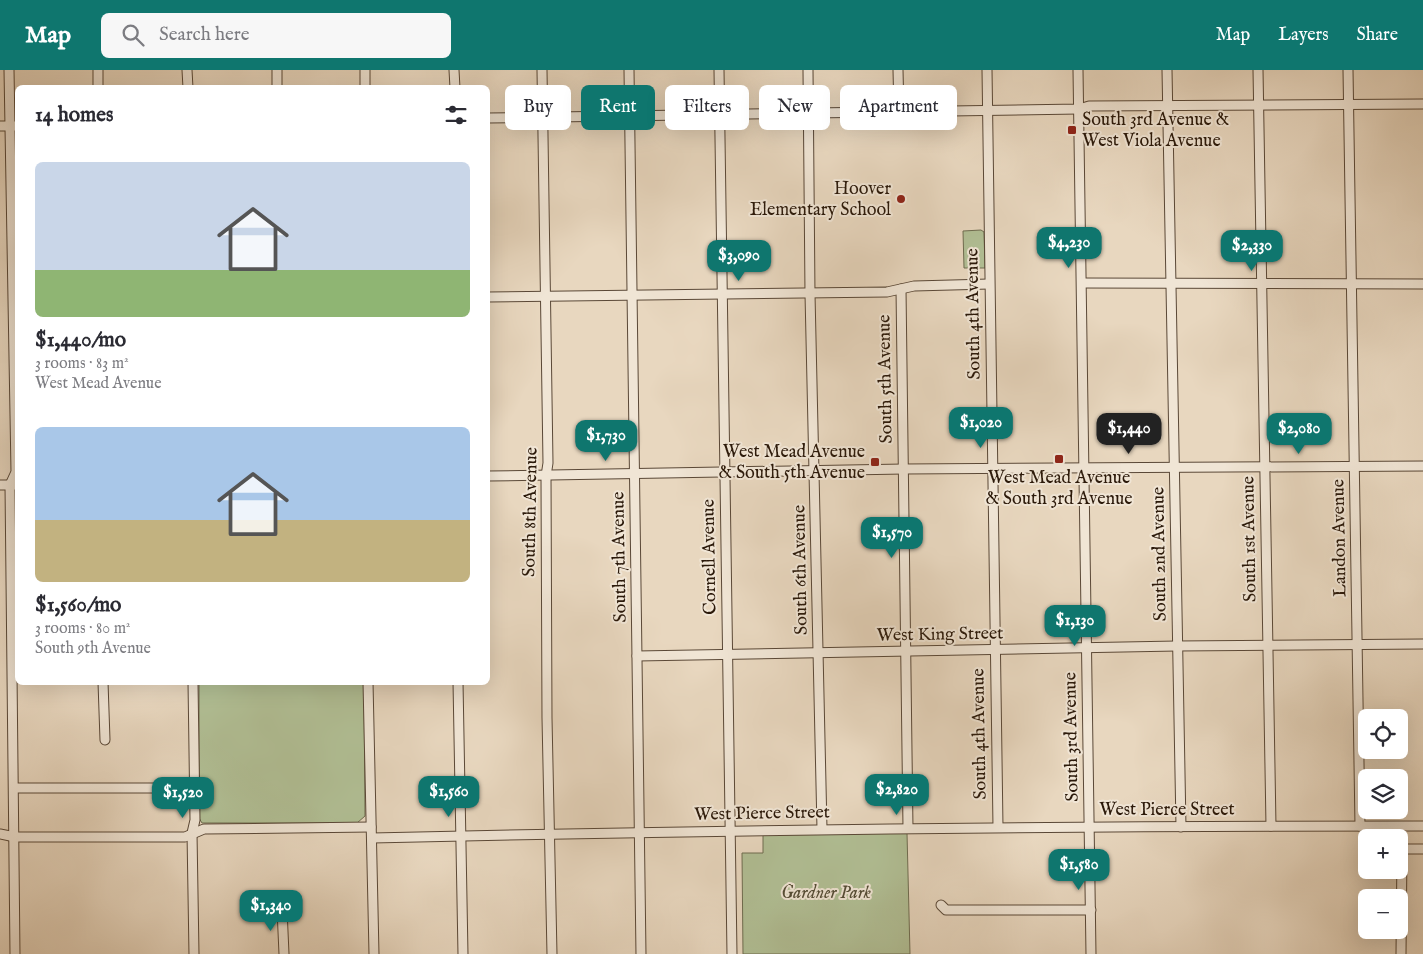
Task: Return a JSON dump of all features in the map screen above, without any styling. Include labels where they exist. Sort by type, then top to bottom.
[{"type":"street","points":[[9,70],[14,126],[15,217]]},
{"type":"street","points":[[98,70],[98,85]]},
{"type":"street","points":[[187,70],[188,85]]},
{"type":"street","points":[[277,70],[277,85]]},
{"type":"street","points":[[365,70],[366,85]]},
{"type":"street","points":[[454,70],[455,85]]},
{"type":"street","name":"South 8th Avenue","points":[[542,70],[542,85]]},
{"type":"street","name":"South 7th Avenue","points":[[629,70],[629,85]]},
{"type":"street","name":"Cornell Avenue","points":[[718,70],[718,85]]},
{"type":"street","name":"South 6th Avenue","points":[[808,70],[808,85]]},
{"type":"street","points":[[898,70],[898,85]]},
{"type":"street","name":"South 4th Avenue","points":[[987,70],[998,828]]},
{"type":"street","name":"South 3rd Avenue","points":[[1078,70],[1092,954]]},
{"type":"street","name":"South 2nd Avenue","points":[[1167,70],[1181,827]]},
{"type":"street","name":"South 1st Avenue","points":[[1258,70],[1271,826]]},
{"type":"street","name":"Landon Avenue","points":[[1348,70],[1360,826]]},
{"type":"street","points":[[957,111],[1079,109],[1089,106],[1423,104]]},
{"type":"street","points":[[490,118],[505,118]]},
{"type":"street","points":[[0,126],[14,126]]},
{"type":"street","name":"South 8th Avenue","points":[[542,130],[548,463],[546,476],[547,718],[552,954]]},
{"type":"street","name":"South 7th Avenue","points":[[630,130],[641,954]]},
{"type":"street","name":"Cornell Avenue","points":[[719,130],[732,954]]},
{"type":"street","name":"South 6th Avenue","points":[[808,130],[822,829]]},
{"type":"street","points":[[490,297],[810,294],[886,292],[914,286],[989,284]]},
{"type":"street","points":[[1082,284],[1423,284]]},
{"type":"street","name":"South 5th Avenue","points":[[901,289],[904,469],[904,652],[908,828]]},
{"type":"street","points":[[490,476],[1174,466],[1423,466]]},
{"type":"street","points":[[0,485],[14,485],[15,954]]},
{"type":"street","name":"West King Street","points":[[637,656],[1178,646],[1423,644]]},
{"type":"street","points":[[103,685],[105,740]]},
{"type":"street","points":[[192,685],[195,820],[192,833],[194,954]]},
{"type":"street","points":[[368,685],[374,954]]},
{"type":"street","points":[[458,685],[463,954]]},
{"type":"street","points":[[14,788],[194,788]]},
{"type":"street","points":[[0,834],[15,836],[185,837],[204,829],[371,826]]},
{"type":"street","name":"West Pierce Street","points":[[372,838],[730,830],[1423,826]]},
{"type":"street","points":[[1401,954],[1402,849],[1423,849]]},
{"type":"street","points":[[941,905],[946,910],[1091,910]]},
{"type":"street","points":[[282,909],[284,954]]},
{"type":"green space","points":[[981,230],[984,232],[985,268],[964,268],[963,231]]},
{"type":"green space","points":[[199,685],[364,685],[365,816],[357,823],[202,823],[199,818]]},
{"type":"green space","name":"Gardner Park","points":[[763,832],[907,833],[910,954],[743,954],[742,853],[763,853]]},
{"type":"place","name":"South 3rd Avenue & West Viola Avenue","points":[[1072,130]]},
{"type":"place","name":"Hoover Elementary School","points":[[901,199]]},
{"type":"place","name":"West Mead Avenue & South 3rd Avenue","points":[[1059,459]]},
{"type":"place","name":"West Mead Avenue & South 5th Avenue","points":[[875,462]]}]
